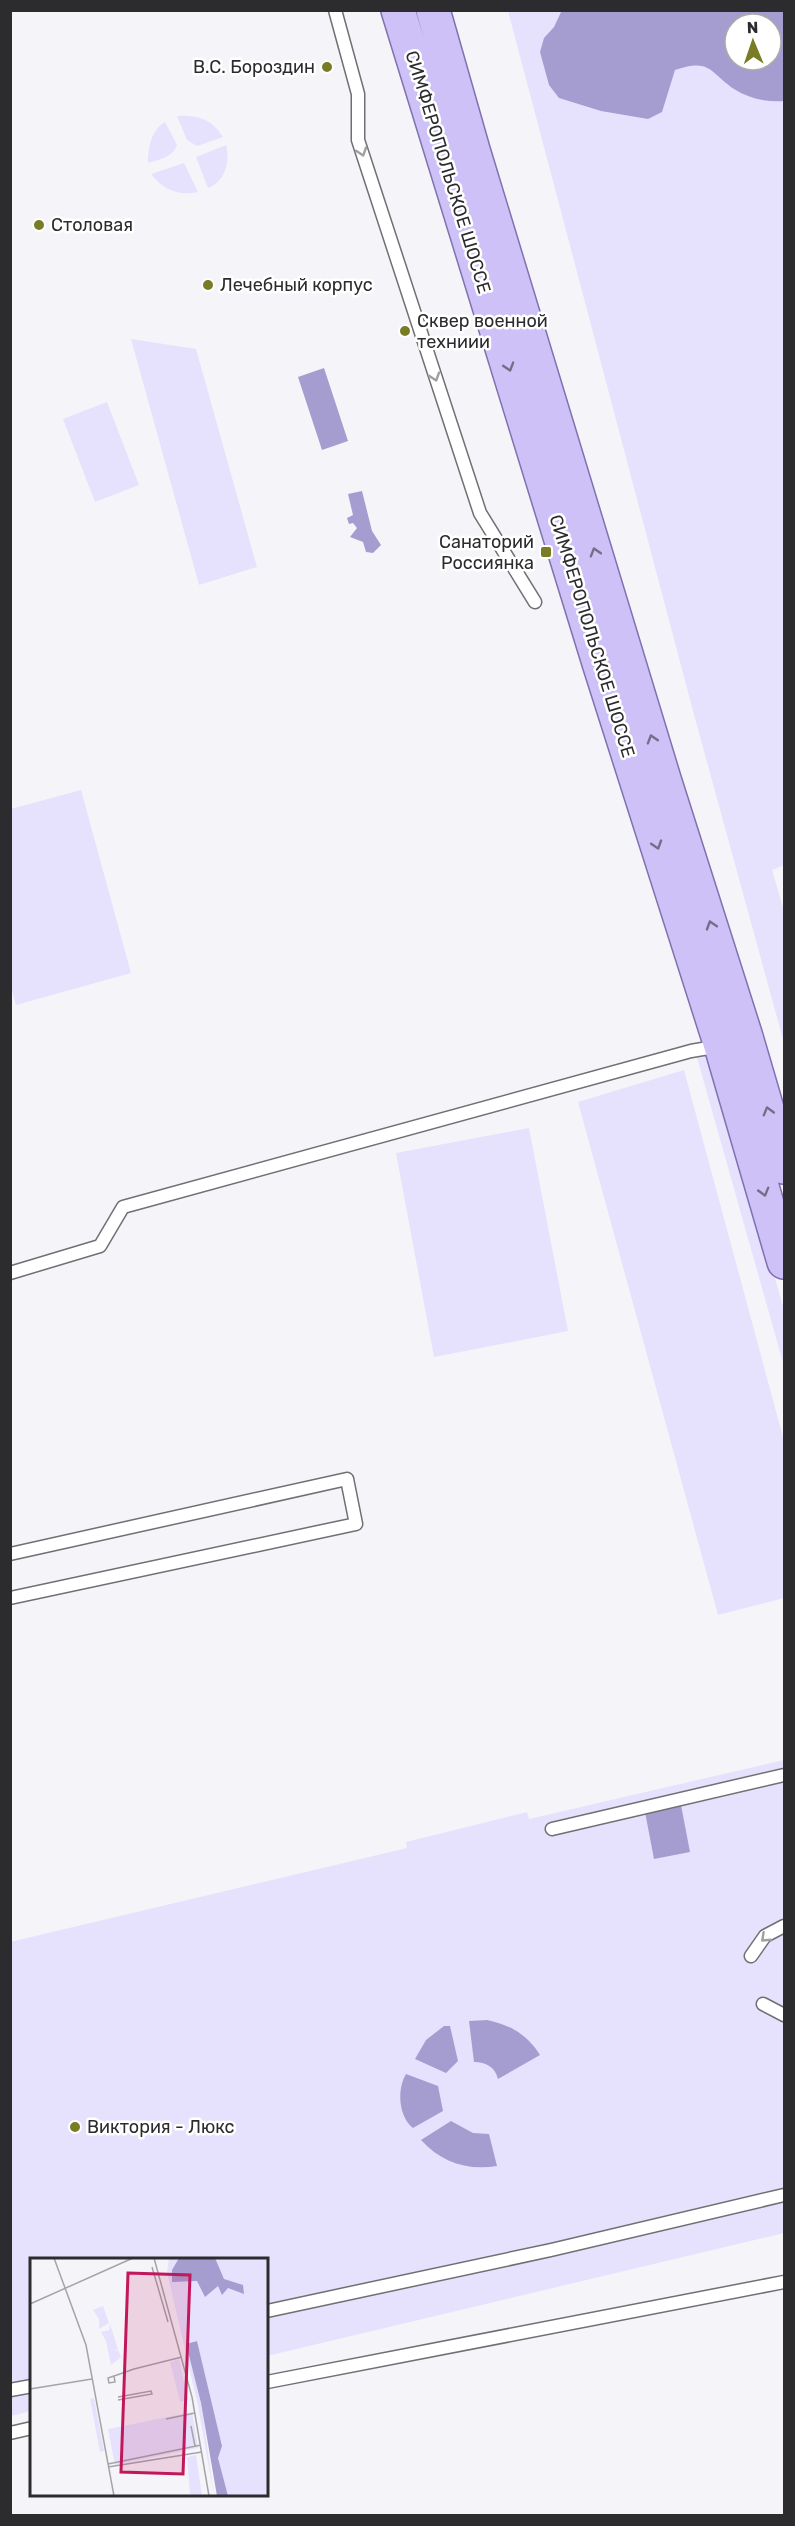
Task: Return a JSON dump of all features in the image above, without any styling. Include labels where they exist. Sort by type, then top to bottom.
[{"type":"main road","name":"СИМФЕРОПОЛЬСКОЕ ШОССЕ","points":[[398,10],[599,663],[721,1046],[784,1262]]},
{"type":"main road","name":"СИМФЕРОПОЛЬСКОЕ ШОССЕ","points":[[433,12],[626,654],[746,1036],[784,1167]]},
{"type":"lane","points":[[335,10],[357,94],[358,140],[480,513],[535,602]]},
{"type":"lane","points":[[10,1274],[100,1246],[123,1207],[691,1051],[721,1046]]},
{"type":"lane","points":[[10,1554],[347,1479],[356,1524],[10,1598]]},
{"type":"lane","points":[[552,1829],[784,1775]]},
{"type":"lane","points":[[751,1956],[765,1936],[784,1926]]},
{"type":"lane","points":[[763,2004],[784,2015]]},
{"type":"lane","points":[[268,2311],[551,2250],[784,2195]]},
{"type":"lane","points":[[268,2382],[784,2282]]},
{"type":"lane","points":[[10,2390],[30,2386]]},
{"type":"lane","points":[[10,2433],[30,2428]]},
{"type":"shaded area","points":[[562,10],[784,11],[784,101],[764,100],[746,95],[734,89],[709,69],[696,66],[675,70],[662,112],[648,119],[601,111],[559,98],[549,85],[540,52],[544,38],[554,27]]},
{"type":"shaded area","points":[[508,11],[784,11],[784,865],[772,870],[784,911],[784,1043],[693,711]]},
{"type":"shaded area","points":[[177,116],[203,119],[214,126],[223,137],[197,146],[187,140]]},
{"type":"shaded area","points":[[165,122],[177,145],[169,155],[148,163],[151,140],[156,130]]},
{"type":"shaded area","points":[[226,145],[227,164],[223,176],[208,188],[196,157]]},
{"type":"shaded area","points":[[184,163],[198,192],[184,193],[166,188],[151,174]]},
{"type":"shaded area","points":[[131,339],[196,349],[257,567],[199,585]]},
{"type":"shaded area","points":[[324,368],[348,441],[322,450],[298,377]]},
{"type":"shaded area","points":[[107,402],[139,485],[95,502],[63,419]]},
{"type":"shaded area","points":[[362,491],[372,531],[381,545],[373,553],[366,552],[363,542],[350,537],[357,528],[353,523],[349,524],[347,518],[353,515],[348,494]]},
{"type":"shaded area","points":[[81,790],[131,973],[16,1005],[10,984],[11,809]]},
{"type":"shaded area","points":[[711,1052],[784,1310],[784,1366],[696,1054]]},
{"type":"shaded area","points":[[684,1070],[784,1441],[784,1598],[718,1615],[578,1102]]},
{"type":"shaded area","points":[[529,1128],[568,1331],[434,1357],[396,1153]]},
{"type":"shaded area","points":[[784,1760],[784,2233],[268,2356],[268,2258],[30,2258],[30,2411],[11,2416],[10,1942],[407,1848],[406,1842],[527,1812],[529,1819]]},
{"type":"shaded area","points":[[681,1805],[690,1852],[654,1859],[645,1812]]},
{"type":"shaded area","points":[[487,2020],[524,2036],[540,2055],[498,2079],[495,2071],[489,2066],[474,2062],[469,2021]]},
{"type":"shaded area","points":[[444,2026],[450,2026],[458,2061],[446,2073],[415,2059],[426,2040]]},
{"type":"shaded area","points":[[406,2074],[438,2086],[443,2111],[413,2128],[404,2117],[400,2102],[401,2087]]},
{"type":"shaded area","points":[[451,2121],[473,2133],[489,2134],[497,2166],[475,2167],[455,2163],[437,2154],[421,2140]]},
{"type":"place","name":"В.С. Бороздин","points":[[327,67]]},
{"type":"place","name":"Столовая","points":[[39,225]]},
{"type":"place","name":"Лечебный корпус","points":[[208,285]]},
{"type":"place","name":"Сквер военной техниии","points":[[405,331]]},
{"type":"place","name":"Санаторий Россиянка","points":[[546,552]]},
{"type":"place","name":"Виктория - Люкс","points":[[75,2127]]}]
